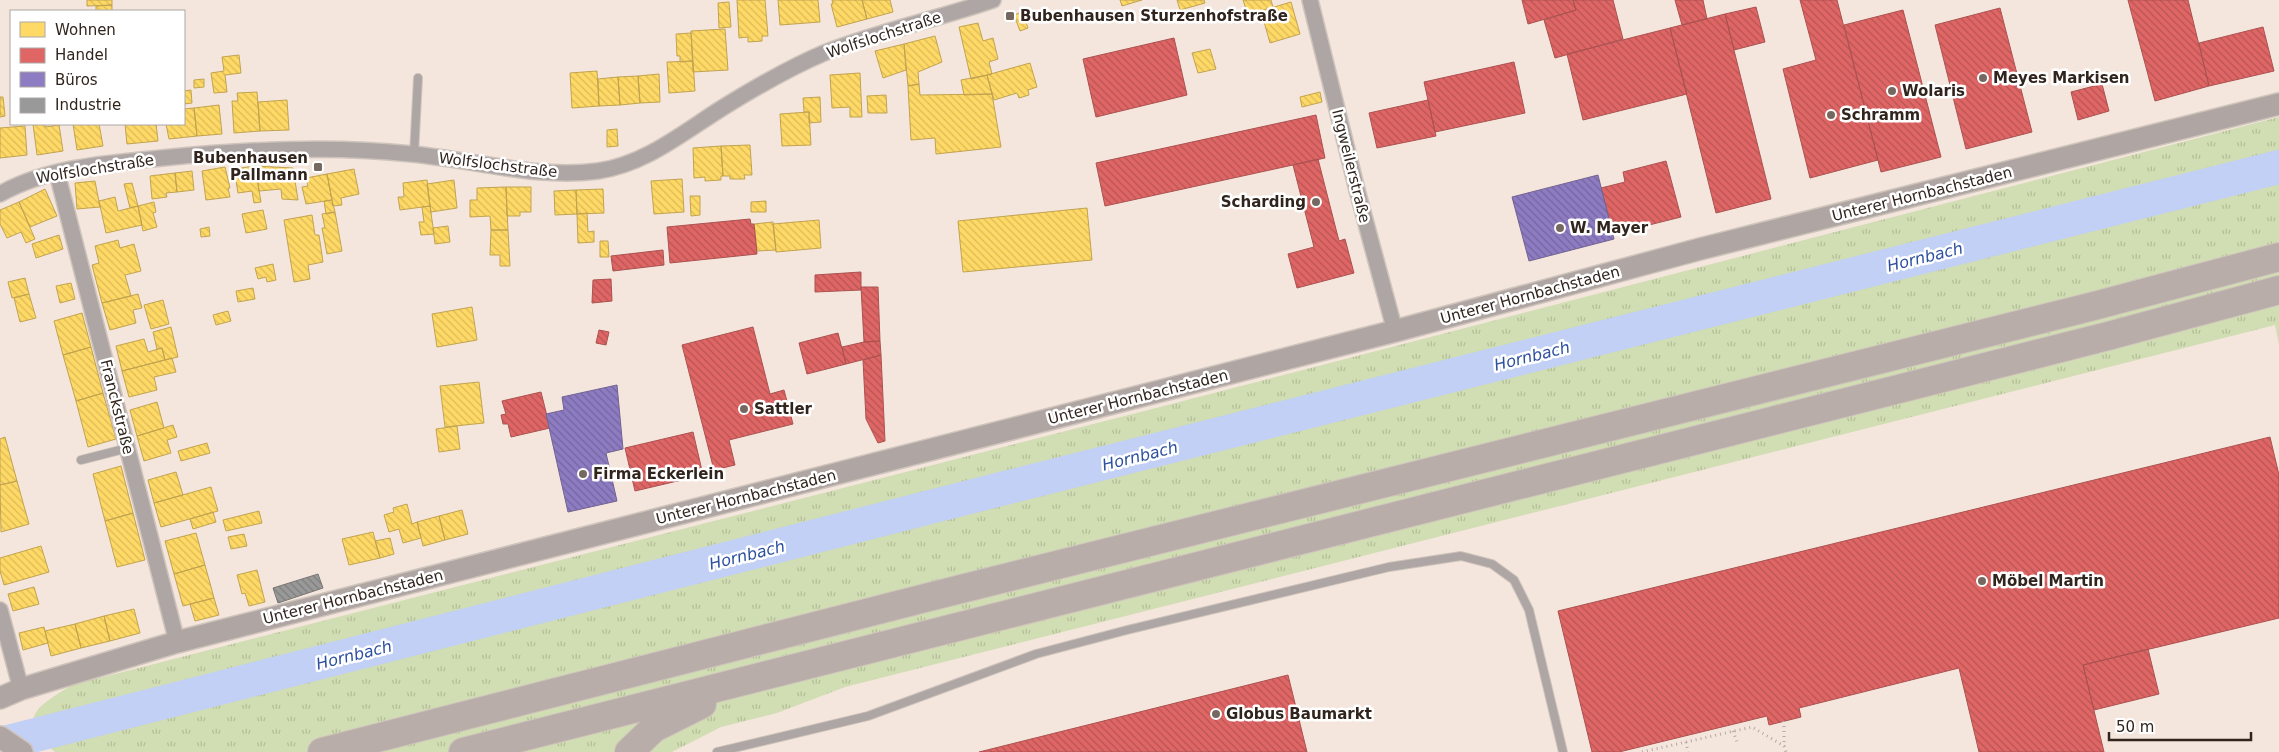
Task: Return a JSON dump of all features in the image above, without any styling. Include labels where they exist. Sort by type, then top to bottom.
[{"type":"highway","points":[[322,752],[933,596],[2084,308],[2279,257]]},
{"type":"highway","points":[[463,752],[2279,290]]},
{"type":"highway","points":[[629,752],[654,728],[743,682]]},
{"type":"street","name":"Wolfslochstraße","points":[[0,194],[33,179],[57,172],[116,163],[212,154],[311,150],[373,150],[414,154],[541,173],[600,170],[634,161],[667,144],[727,105],[824,53],[993,0]]},
{"type":"street","name":"Ingweilerstraße","points":[[1310,0],[1357,190],[1395,331]]},
{"type":"street","name":"Unterer Hornbachstaden","points":[[0,698],[21,689],[177,642],[1395,331],[1710,247],[2279,104]]},
{"type":"street","name":"Franckstraße","points":[[57,172],[177,642]]},
{"type":"street","points":[[0,610],[21,689]]},
{"type":"street","points":[[0,737],[22,752]]},
{"type":"lane","points":[[414,154],[418,78]]},
{"type":"lane","points":[[82,460],[128,448]]},
{"type":"lane","points":[[717,752],[868,716],[1036,654],[1293,589],[1389,567],[1461,556],[1492,564],[1514,580],[1529,610],[1562,752]]},
{"type":"path","points":[[1784,721],[1784,746],[1786,752]]},
{"type":"path","points":[[1642,752],[1752,727],[1784,746]]},
{"type":"path","points":[[1733,731],[1737,742]]},
{"type":"path","points":[[1686,742],[1688,752]]},
{"type":"green space","points":[[2279,117],[2279,345],[2275,325],[845,687],[777,713],[721,727],[672,752],[55,752],[42,740],[35,730],[33,721],[35,714],[41,706],[72,685],[1160,407]]},
{"type":"building: Wohnen","points":[[87,0],[112,0],[112,5],[87,6]]},
{"type":"building: Wohnen","points":[[737,0],[765,0],[768,36],[762,36],[762,41],[748,42],[748,37],[739,38]]},
{"type":"building: Wohnen","points":[[778,0],[818,0],[820,22],[780,25]]},
{"type":"building: Wohnen","points":[[832,0],[862,0],[867,19],[837,27],[831,4],[833,4]]},
{"type":"building: Wohnen","points":[[862,0],[890,0],[893,12],[867,19]]},
{"type":"building: Wohnen","points":[[1120,0],[1142,0],[1122,6]]},
{"type":"building: Wohnen","points":[[1177,0],[1204,0],[1205,3],[1180,10]]},
{"type":"building: Wohnen","points":[[1243,0],[1271,0],[1273,7],[1248,15]]},
{"type":"building: Wohnen","points":[[729,2],[731,27],[719,28],[718,3]]},
{"type":"building: Wohnen","points":[[1291,2],[1300,34],[1270,43],[1261,11]]},
{"type":"building: Wohnen","points":[[112,5],[112,10],[96,10],[96,6]]},
{"type":"building: Wohnen","points":[[1022,12],[1028,28],[1020,31],[1014,15]]},
{"type":"building: Wohnen","points":[[978,23],[983,41],[993,38],[998,59],[989,62],[992,74],[971,79],[959,27]]},
{"type":"building: Wohnen","points":[[725,29],[728,70],[693,72],[691,31]]},
{"type":"building: Wohnen","points":[[691,33],[693,61],[680,62],[680,56],[677,56],[676,34]]},
{"type":"building: Wohnen","points":[[935,36],[942,62],[918,72],[919,84],[908,86],[904,44]]},
{"type":"building: Wohnen","points":[[904,44],[906,70],[883,78],[875,51]]},
{"type":"building: Wohnen","points":[[1210,49],[1216,69],[1198,73],[1192,53]]},
{"type":"building: Wohnen","points":[[239,55],[241,73],[225,75],[227,92],[214,93],[211,73],[224,71],[222,57]]},
{"type":"building: Wohnen","points":[[693,61],[695,91],[669,93],[667,62]]},
{"type":"building: Wohnen","points":[[1030,63],[1037,87],[1028,90],[1029,95],[1019,98],[1017,93],[994,100],[987,75]]},
{"type":"building: Wohnen","points":[[597,71],[599,106],[572,108],[570,73]]},
{"type":"building: Wohnen","points":[[860,73],[862,117],[850,117],[850,107],[832,108],[830,75]]},
{"type":"building: Wohnen","points":[[659,74],[660,102],[640,103],[638,76]]},
{"type":"building: Wohnen","points":[[987,75],[992,94],[964,95],[961,80]]},
{"type":"building: Wohnen","points":[[638,76],[640,103],[620,105],[618,77]]},
{"type":"building: Wohnen","points":[[618,77],[620,105],[599,106],[598,79]]},
{"type":"building: Wohnen","points":[[204,79],[204,87],[194,88],[194,80]]},
{"type":"building: Wohnen","points":[[919,84],[920,95],[992,94],[1001,147],[936,154],[935,138],[911,140],[908,86]]},
{"type":"building: Wohnen","points":[[191,90],[192,103],[185,104],[185,91]]},
{"type":"building: Wohnen","points":[[257,92],[260,131],[234,133],[232,101],[238,101],[237,93]]},
{"type":"building: Wohnen","points":[[1320,92],[1322,102],[1302,107],[1300,97]]},
{"type":"building: Wohnen","points":[[886,95],[887,113],[868,113],[867,96]]},
{"type":"building: Wohnen","points":[[0,97],[3,97],[5,116],[0,117]]},
{"type":"building: Wohnen","points":[[820,97],[821,122],[809,123],[809,112],[804,112],[803,98]]},
{"type":"building: Wohnen","points":[[287,100],[289,130],[260,131],[258,102]]},
{"type":"building: Wohnen","points":[[219,105],[222,134],[197,136],[194,108]]},
{"type":"building: Wohnen","points":[[194,108],[197,136],[169,139],[166,125],[185,125],[185,109]]},
{"type":"building: Wohnen","points":[[809,112],[811,145],[782,146],[780,114]]},
{"type":"building: Wohnen","points":[[33,125],[45,125],[45,127],[59,125],[63,151],[37,155]]},
{"type":"building: Wohnen","points":[[73,125],[99,125],[103,146],[77,150]]},
{"type":"building: Wohnen","points":[[125,125],[156,125],[158,141],[127,144]]},
{"type":"building: Wohnen","points":[[25,126],[27,155],[0,158],[0,128]]},
{"type":"building: Wohnen","points":[[617,129],[618,146],[607,147],[607,130]]},
{"type":"building: Wohnen","points":[[750,145],[752,175],[744,175],[745,179],[730,179],[730,176],[723,176],[721,146]]},
{"type":"building: Wohnen","points":[[721,146],[723,176],[721,176],[721,180],[705,181],[705,177],[694,178],[693,148]]},
{"type":"building: Wohnen","points":[[255,166],[293,168],[298,200],[282,199],[281,189],[259,191]]},
{"type":"building: Wohnen","points":[[255,166],[261,202],[254,203],[252,191],[238,193],[234,169]]},
{"type":"building: Wohnen","points":[[225,167],[230,197],[206,200],[202,171]]},
{"type":"building: Wohnen","points":[[354,169],[359,194],[341,198],[342,205],[333,206],[327,174]]},
{"type":"building: Wohnen","points":[[192,171],[194,190],[177,192],[175,173]]},
{"type":"building: Wohnen","points":[[175,173],[177,192],[166,193],[167,197],[152,199],[150,176]]},
{"type":"building: Wohnen","points":[[327,174],[332,200],[306,204],[302,187],[308,186],[306,178]]},
{"type":"building: Wohnen","points":[[682,179],[684,212],[654,214],[651,181]]},
{"type":"building: Wohnen","points":[[427,180],[430,206],[400,210],[398,197],[404,197],[403,183]]},
{"type":"building: Wohnen","points":[[454,180],[457,208],[431,212],[427,184]]},
{"type":"building: Wohnen","points":[[95,181],[100,207],[77,209],[75,183]]},
{"type":"building: Wohnen","points":[[132,183],[138,206],[130,208],[124,184]]},
{"type":"building: Wohnen","points":[[506,187],[531,187],[531,212],[520,212],[520,216],[507,216]]},
{"type":"building: Wohnen","points":[[506,187],[508,230],[491,230],[490,216],[470,217],[470,200],[477,200],[477,188]]},
{"type":"building: Wohnen","points":[[45,189],[57,216],[30,227],[19,202]]},
{"type":"building: Wohnen","points":[[603,189],[604,213],[577,214],[576,190]]},
{"type":"building: Wohnen","points":[[576,190],[577,214],[555,215],[554,191]]},
{"type":"building: Wohnen","points":[[690,196],[700,196],[700,215],[691,216]]},
{"type":"building: Wohnen","points":[[115,197],[118,211],[138,206],[142,225],[106,233],[99,201]]},
{"type":"building: Wohnen","points":[[332,200],[335,212],[326,214],[324,201]]},
{"type":"building: Wohnen","points":[[766,201],[766,212],[751,212],[751,202]]},
{"type":"building: Wohnen","points":[[19,202],[35,239],[26,243],[21,232],[7,238],[0,224],[0,210]]},
{"type":"building: Wohnen","points":[[154,202],[156,212],[153,213],[157,227],[143,231],[138,206]]},
{"type":"building: Wohnen","points":[[430,206],[434,234],[421,235],[419,222],[424,222],[422,207]]},
{"type":"building: Wohnen","points":[[1087,208],[1092,260],[963,272],[958,221]]},
{"type":"building: Wohnen","points":[[263,210],[267,229],[246,233],[242,214]]},
{"type":"building: Wohnen","points":[[335,212],[342,251],[327,254],[322,228],[325,228],[322,214]]},
{"type":"building: Wohnen","points":[[587,213],[588,232],[594,231],[594,242],[578,243],[577,214]]},
{"type":"building: Wohnen","points":[[312,215],[315,235],[319,235],[323,262],[308,265],[310,279],[294,282],[284,220]]},
{"type":"building: Wohnen","points":[[819,220],[821,248],[776,252],[773,224]]},
{"type":"building: Wohnen","points":[[773,222],[776,250],[757,251],[754,224]]},
{"type":"building: Wohnen","points":[[448,226],[450,242],[435,244],[433,228]]},
{"type":"building: Wohnen","points":[[209,227],[210,236],[201,237],[200,229]]},
{"type":"building: Wohnen","points":[[491,230],[508,230],[510,266],[500,266],[500,255],[490,255]]},
{"type":"building: Wohnen","points":[[59,235],[63,249],[36,258],[32,244]]},
{"type":"building: Wohnen","points":[[118,240],[120,248],[134,244],[141,271],[125,275],[131,296],[102,303],[92,265],[99,263],[95,246]]},
{"type":"building: Wohnen","points":[[600,241],[608,241],[609,257],[600,257]]},
{"type":"building: Wohnen","points":[[273,264],[276,280],[267,282],[266,277],[258,279],[255,268]]},
{"type":"building: Wohnen","points":[[25,278],[29,294],[12,298],[8,282]]},
{"type":"building: Wohnen","points":[[71,283],[75,299],[60,303],[56,286]]},
{"type":"building: Wohnen","points":[[253,288],[255,299],[238,302],[236,291]]},
{"type":"building: Wohnen","points":[[29,294],[36,318],[20,322],[14,298]]},
{"type":"building: Wohnen","points":[[138,294],[142,308],[133,310],[136,323],[110,330],[102,303]]},
{"type":"building: Wohnen","points":[[163,300],[169,324],[151,329],[144,305]]},
{"type":"building: Wohnen","points":[[472,307],[477,340],[437,347],[432,314]]},
{"type":"building: Wohnen","points":[[228,311],[231,321],[216,325],[213,315]]},
{"type":"building: Wohnen","points":[[82,313],[91,347],[63,355],[54,321]]},
{"type":"building: Wohnen","points":[[171,327],[178,357],[165,360],[162,348],[157,349],[153,332]]},
{"type":"building: Wohnen","points":[[144,339],[148,352],[162,348],[165,360],[122,371],[116,346]]},
{"type":"building: Wohnen","points":[[91,347],[103,393],[76,401],[63,355]]},
{"type":"building: Wohnen","points":[[172,358],[176,372],[154,377],[157,390],[129,397],[122,371]]},
{"type":"building: Wohnen","points":[[479,382],[484,423],[445,427],[440,386]]},
{"type":"building: Wohnen","points":[[103,393],[116,439],[88,447],[76,401]]},
{"type":"building: Wohnen","points":[[157,402],[164,428],[137,436],[130,410]]},
{"type":"building: Wohnen","points":[[173,425],[177,437],[167,440],[171,453],[144,461],[137,436]]},
{"type":"building: Wohnen","points":[[457,426],[460,449],[439,452],[436,429]]},
{"type":"building: Wohnen","points":[[5,437],[17,481],[0,485],[0,439]]},
{"type":"building: Wohnen","points":[[207,443],[210,453],[181,461],[178,451]]},
{"type":"building: Wohnen","points":[[121,466],[133,513],[105,521],[93,474]]},
{"type":"building: Wohnen","points":[[176,472],[183,495],[154,503],[148,480]]},
{"type":"building: Wohnen","points":[[17,481],[29,524],[1,532],[0,485]]},
{"type":"building: Wohnen","points":[[211,487],[218,511],[161,527],[154,503]]},
{"type":"building: Wohnen","points":[[407,504],[412,524],[417,522],[421,538],[403,543],[399,529],[389,532],[384,515],[394,512],[393,508]]},
{"type":"building: Wohnen","points":[[462,510],[468,534],[445,540],[439,516]]},
{"type":"building: Wohnen","points":[[259,511],[262,523],[226,531],[223,520]]},
{"type":"building: Wohnen","points":[[213,512],[216,522],[193,529],[190,519]]},
{"type":"building: Wohnen","points":[[133,513],[145,560],[117,567],[105,521]]},
{"type":"building: Wohnen","points":[[439,516],[445,540],[423,546],[417,522]]},
{"type":"building: Wohnen","points":[[373,532],[380,558],[349,565],[342,539]]},
{"type":"building: Wohnen","points":[[196,533],[205,565],[174,574],[165,541]]},
{"type":"building: Wohnen","points":[[244,534],[247,546],[231,549],[228,537]]},
{"type":"building: Wohnen","points":[[390,538],[394,554],[380,558],[375,541]]},
{"type":"building: Wohnen","points":[[41,546],[49,572],[4,585],[0,571],[0,558]]},
{"type":"building: Wohnen","points":[[205,565],[214,598],[183,606],[174,574]]},
{"type":"building: Wohnen","points":[[257,570],[265,602],[249,606],[245,593],[242,594],[237,575]]},
{"type":"building: Wohnen","points":[[34,587],[39,604],[13,611],[8,594]]},
{"type":"building: Wohnen","points":[[214,598],[219,615],[195,621],[190,604]]},
{"type":"building: Wohnen","points":[[134,609],[140,633],[110,641],[104,616]]},
{"type":"building: Wohnen","points":[[104,616],[110,641],[81,648],[75,624]]},
{"type":"building: Wohnen","points":[[75,624],[81,648],[51,656],[45,631]]},
{"type":"building: Wohnen","points":[[44,627],[48,643],[23,650],[19,633]]},
{"type":"building: Handel","points":[[1522,0],[1573,0],[1576,10],[1528,24]]},
{"type":"building: Handel","points":[[1573,0],[1613,0],[1623,39],[1555,58],[1544,20],[1576,10]]},
{"type":"building: Handel","points":[[1675,0],[1703,0],[1707,19],[1682,25]]},
{"type":"building: Handel","name":"Schramm","points":[[1800,0],[1837,0],[1878,160],[1810,178],[1783,69],[1816,60]]},
{"type":"building: Handel","points":[[2128,0],[2188,0],[2209,86],[2155,101]]},
{"type":"building: Handel","points":[[1756,7],[1765,42],[1734,50],[1725,14]]},
{"type":"building: Handel","name":"Meyes Markisen","points":[[2000,8],[2032,132],[1966,149],[1935,25]]},
{"type":"building: Handel","name":"Wolaris","points":[[1903,10],[1941,157],[1881,172],[1844,25]]},
{"type":"building: Handel","points":[[1725,14],[1771,199],[1716,213],[1670,28]]},
{"type":"building: Handel","points":[[2263,27],[2274,71],[2209,86],[2199,43]]},
{"type":"building: Handel","points":[[1670,28],[1687,94],[1583,120],[1567,54]]},
{"type":"building: Handel","points":[[1174,38],[1187,95],[1096,117],[1083,59]]},
{"type":"building: Handel","points":[[1514,62],[1525,113],[1435,132],[1424,82]]},
{"type":"building: Handel","points":[[2102,84],[2109,111],[2078,120],[2071,92]]},
{"type":"building: Handel","points":[[1428,100],[1436,136],[1377,148],[1369,113]]},
{"type":"building: Handel","points":[[1316,115],[1325,158],[1105,206],[1096,163]]},
{"type":"building: Handel","name":"Scharding","points":[[1318,159],[1339,241],[1345,239],[1354,273],[1297,288],[1288,254],[1314,247],[1293,165]]},
{"type":"building: Handel","points":[[1666,161],[1681,217],[1613,234],[1601,188],[1625,182],[1623,172]]},
{"type":"building: Handel","points":[[750,219],[751,224],[754,224],[757,254],[670,263],[667,227]]},
{"type":"building: Handel","points":[[663,250],[664,265],[613,271],[611,256]]},
{"type":"building: Handel","points":[[861,272],[861,290],[815,292],[815,275]]},
{"type":"building: Handel","points":[[611,279],[612,301],[592,303],[593,280]]},
{"type":"building: Handel","points":[[861,287],[878,287],[880,341],[864,342]]},
{"type":"building: Handel","name":"Sattler","points":[[753,327],[770,394],[784,390],[793,424],[729,440],[735,465],[714,470],[682,345]]},
{"type":"building: Handel","points":[[599,330],[609,332],[606,345],[596,343]]},
{"type":"building: Handel","points":[[838,333],[846,364],[807,374],[799,343]]},
{"type":"building: Handel","points":[[880,341],[881,355],[846,364],[842,347],[864,342]]},
{"type":"building: Handel","points":[[881,355],[885,441],[878,443],[866,419],[863,360]]},
{"type":"building: Handel","points":[[541,392],[550,428],[511,437],[508,424],[503,424],[501,415],[506,414],[502,401]]},
{"type":"building: Handel","points":[[693,432],[703,475],[635,491],[625,448]]},
{"type":"building: Handel","name":"Möbel Martin","points":[[2270,437],[2279,475],[2279,618],[2083,665],[2104,752],[1979,752],[1959,668],[1799,708],[1801,717],[1769,725],[1767,716],[1619,752],[1592,752],[1558,611]]},
{"type":"building: Handel","points":[[2148,649],[2159,694],[2094,710],[2083,665]]},
{"type":"building: Handel","name":"Globus Baumarkt","points":[[1288,675],[1307,752],[979,752]]},
{"type":"building: Büros","points":[[1598,175],[1614,239],[1529,261],[1512,197]]},
{"type":"building: Büros","points":[[617,385],[623,449],[606,453],[617,501],[568,512],[546,414],[564,410],[562,397]]},
{"type":"building: Industrie","points":[[318,574],[323,588],[278,603],[273,588]]},
{"type":"waterway","name":"Hornbach","points":[[0,744],[997,490],[2279,167]]},
{"type":"place","name":"Bubenhausen Sturzenhofstraße","points":[[1010,16]]},
{"type":"place","name":"Meyes Markisen","points":[[1983,78]]},
{"type":"place","name":"Wolaris","points":[[1892,91]]},
{"type":"place","name":"Schramm","points":[[1831,115]]},
{"type":"place","name":"Bubenhausen Pallmann","points":[[318,167]]},
{"type":"place","name":"Scharding","points":[[1316,202]]},
{"type":"place","name":"W. Mayer","points":[[1560,228]]},
{"type":"place","name":"Sattler","points":[[744,409]]},
{"type":"place","name":"Firma Eckerlein","points":[[583,474]]},
{"type":"place","name":"Möbel Martin","points":[[1982,581]]},
{"type":"place","name":"Globus Baumarkt","points":[[1216,714]]}]
